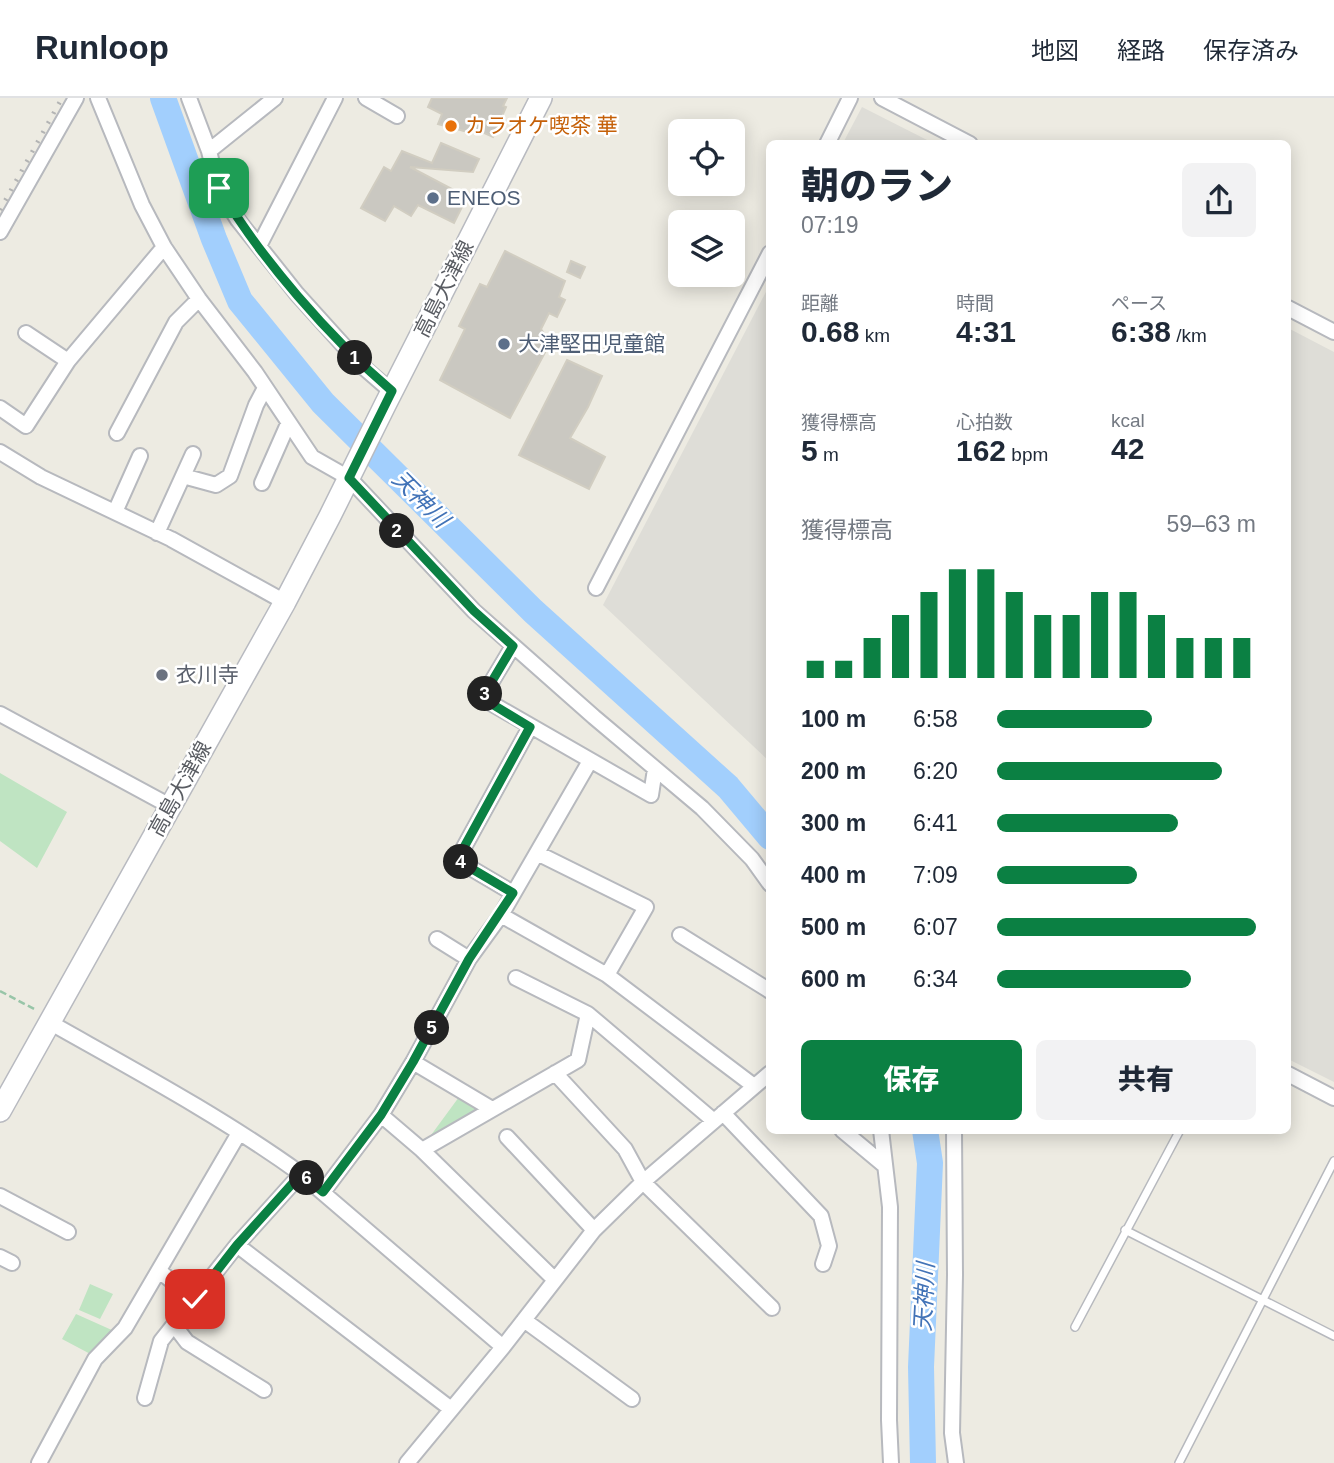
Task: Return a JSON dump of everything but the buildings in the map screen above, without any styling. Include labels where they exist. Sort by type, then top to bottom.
[{"type":"main road","name":"高島大津線","points":[[388,398],[541,98]]},
{"type":"main road","points":[[352,472],[388,398]]},
{"type":"main road","name":"高島大津線","points":[[0,1111],[285,602],[352,472]]},
{"type":"street","points":[[0,232],[76,98]]},
{"type":"street","points":[[98,98],[142,205],[164,247],[312,457],[352,472],[474,611],[702,808],[752,859],[766,878]]},
{"type":"street","points":[[189,98],[209,151],[219,188],[237,219],[388,398]]},
{"type":"street","points":[[209,151],[275,98]]},
{"type":"street","points":[[259,246],[335,98]]},
{"type":"street","points":[[366,98],[397,116]]},
{"type":"street","points":[[829,140],[850,98]]},
{"type":"street","points":[[882,98],[962,140]]},
{"type":"street","points":[[0,408],[26,426],[68,361],[164,247]]},
{"type":"street","points":[[596,588],[766,261]]},
{"type":"street","points":[[117,433],[176,322],[199,299]]},
{"type":"street","points":[[1291,310],[1334,332]]},
{"type":"street","points":[[26,333],[68,361]]},
{"type":"street","points":[[183,476],[216,485],[230,476],[265,388]]},
{"type":"street","points":[[262,483],[289,424]]},
{"type":"street","points":[[0,452],[41,477],[157,533],[285,602]]},
{"type":"street","points":[[157,533],[193,454]]},
{"type":"street","points":[[115,512],[140,456]]},
{"type":"street","points":[[513,646],[482,698],[651,795],[656,769]]},
{"type":"street","points":[[0,715],[170,806]]},
{"type":"street","points":[[513,893],[457,860],[530,727]]},
{"type":"street","points":[[323,1192],[381,1115],[469,959],[501,915],[590,761]]},
{"type":"street","points":[[537,853],[646,907],[607,975]]},
{"type":"street","points":[[501,915],[607,975],[754,1086]]},
{"type":"street","points":[[680,935],[766,989]]},
{"type":"street","points":[[437,940],[469,959]]},
{"type":"street","points":[[516,978],[588,1014],[719,1117],[821,1216],[829,1245],[822,1264]]},
{"type":"street","points":[[422,1150],[578,1060],[588,1014]]},
{"type":"street","points":[[50,1020],[239,1133],[301,1174],[503,1347]]},
{"type":"street","points":[[413,1062],[492,1110]]},
{"type":"street","points":[[555,1073],[625,1149],[643,1182],[772,1308]]},
{"type":"street","points":[[407,1463],[503,1347],[594,1230],[643,1182],[766,1076]]},
{"type":"street","points":[[1291,1076],[1334,1098]]},
{"type":"street","points":[[381,1115],[422,1150],[555,1280]]},
{"type":"street","points":[[39,1463],[95,1359],[125,1328],[239,1133]]},
{"type":"street","points":[[847,1134],[884,1165]]},
{"type":"street","points":[[881,1134],[890,1207],[891,1463]]},
{"type":"street","points":[[954,1134],[952,1433],[956,1463]]},
{"type":"street","points":[[507,1137],[594,1230]]},
{"type":"street","points":[[145,1398],[161,1340],[237,1245],[301,1174]]},
{"type":"street","points":[[0,1196],[68,1232]]},
{"type":"street","points":[[237,1245],[451,1409]]},
{"type":"street","points":[[159,1271],[195,1299]]},
{"type":"street","points":[[524,1320],[632,1399]]},
{"type":"street","points":[[174,1325],[187,1342],[264,1390]]},
{"type":"lane","points":[[1075,1327],[1178,1134]]},
{"type":"lane","points":[[1179,1463],[1334,1161]]},
{"type":"lane","points":[[1125,1230],[1334,1336]]},
{"type":"path","points":[[0,991],[50,1020]]},
{"type":"shaded area","points":[[862,107],[927,140],[845,140]]},
{"type":"shaded area","points":[[766,292],[766,758],[603,605]]},
{"type":"shaded area","points":[[1291,330],[1334,352],[1334,1082],[1291,1060]]},
{"type":"green space","points":[[0,773],[67,812],[37,868],[0,841]]},
{"type":"green space","points":[[459,1097],[483,1110],[423,1146]]},
{"type":"green space","points":[[90,1284],[113,1294],[100,1319],[79,1310]]},
{"type":"green space","points":[[76,1314],[114,1331],[96,1357],[62,1339]]},
{"type":"waterway","name":"天神川","points":[[163,98],[214,239],[240,301],[323,403],[533,611],[728,787],[766,832]]},
{"type":"waterway","name":"天神川","points":[[923,1463],[921,1367],[930,1163],[926,1134]]},
{"type":"railway","points":[[0,210],[62,98]]},
{"type":"place","name":"カラオケ喫茶 華","points":[[451,126]]},
{"type":"place","name":"ENEOS","points":[[433,198]]},
{"type":"place","name":"大津堅田児童館","points":[[504,344]]},
{"type":"place","name":"衣川寺","points":[[162,675]]},
{"type":"route","points":[[195,1299],[237,1245],[301,1174],[323,1192],[381,1115],[469,959],[501,915],[513,893],[457,860],[530,727],[482,698],[513,646],[474,611],[363,496],[349,478],[392,391],[362,366],[298,294],[237,219],[219,188]]}]
